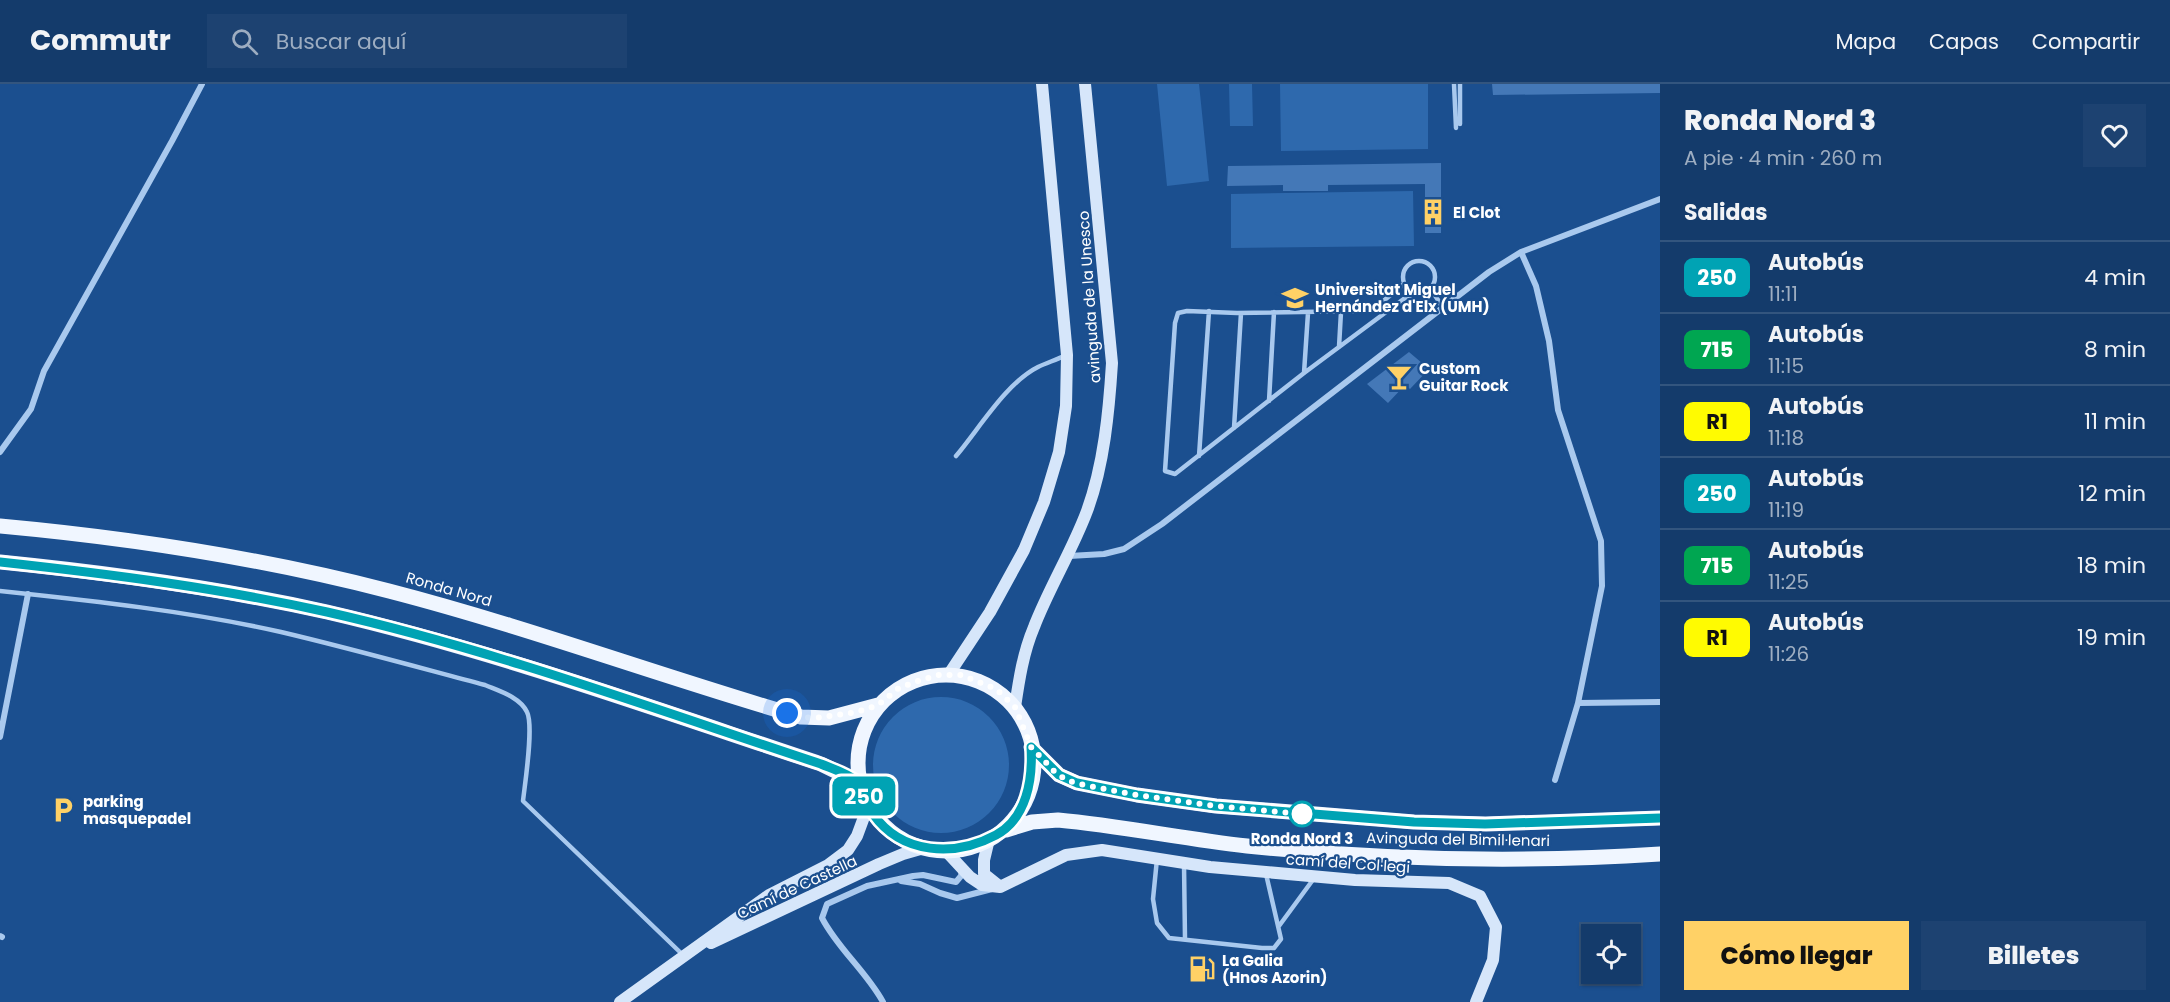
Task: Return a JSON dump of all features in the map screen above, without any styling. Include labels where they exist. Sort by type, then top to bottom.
[{"type":"main road","name":"avinguda de la Unesco","points":[[949,674],[990,612],[1018,561],[1044,502],[1059,452],[1064,417],[1066,355],[1042,84]]},
{"type":"main road","name":"avinguda de la Unesco","points":[[1015,707],[1020,669],[1033,629],[1069,556],[1088,509],[1102,454],[1110,404],[1112,363],[1085,84]]},
{"type":"main road","name":"Ronda Nord","points":[[0,526],[86,534],[193,550],[263,562],[388,591],[512,626],[801,717],[829,718],[878,705]]},
{"type":"main road","points":[[0,562],[154,580],[327,612],[543,672],[821,764],[860,783]]},
{"type":"main road","points":[[949,674],[961,675],[996,689],[1015,707],[1031,747],[1032,768],[1029,789],[1020,812],[1006,830],[981,844],[945,850],[924,848],[906,842],[880,824],[866,801],[860,783],[859,758],[862,740],[878,705],[899,688],[949,674]]},
{"type":"main road","name":"Avinguda del Bimil·lenari","points":[[1031,747],[1059,775],[1077,783],[1137,795],[1215,806],[1414,822],[1485,824],[1660,818]]},
{"type":"main road","name":"Camí de Castella","points":[[620,1002],[769,895],[828,865],[848,850],[857,836],[864,817],[866,801]]},
{"type":"main road","name":"Avinguda del Bimil·lenari","points":[[1006,830],[1032,822],[1058,820],[1247,846],[1337,854],[1437,858],[1522,860],[1660,854]]},
{"type":"main road","points":[[989,839],[984,860],[984,874],[1000,887]]},
{"type":"main road","name":"Camí de Castella","points":[[683,956],[879,864],[924,848]]},
{"type":"main road","points":[[945,850],[970,877],[982,885],[1000,887]]},
{"type":"main road","name":"camí del Col·legi","points":[[1000,887],[1066,855],[1102,850],[1184,863],[1315,877],[1449,883],[1480,896],[1496,927],[1493,960],[1476,1002]]},
{"type":"street","points":[[0,452],[31,409],[44,371],[202,84]]},
{"type":"street","points":[[1069,556],[1104,554],[1124,549],[1162,524],[1489,272],[1521,252],[1660,200]]},
{"type":"street","points":[[1521,252],[1536,286],[1549,341],[1558,410],[1601,541],[1602,586],[1578,703],[1555,780]]},
{"type":"street","points":[[0,737],[28,594]]},
{"type":"street","points":[[1578,703],[1660,702]]},
{"type":"street","points":[[884,1002],[872,982],[831,936],[822,918],[827,904],[867,886],[923,874],[957,882],[961,876],[962,867]]},
{"type":"street","points":[[897,881],[920,884],[957,898],[1000,887]]},
{"type":"lane","points":[[1454,84],[1458,126],[1460,84]]},
{"type":"lane","points":[[1415,262],[1429,264],[1435,275],[1435,283],[1431,289],[1424,293],[1409,290],[1404,284],[1403,277],[1409,265],[1415,262]]},
{"type":"lane","points":[[1404,284],[1376,307],[1341,312],[1187,311],[1178,313],[1175,323],[1165,471],[1175,474],[1304,373],[1405,298],[1416,293]]},
{"type":"lane","points":[[1431,289],[1443,308]]},
{"type":"lane","points":[[1199,456],[1209,311]]},
{"type":"lane","points":[[1269,401],[1274,312]]},
{"type":"lane","points":[[1339,347],[1341,312]]},
{"type":"lane","points":[[1234,428],[1241,313]]},
{"type":"lane","points":[[1304,373],[1308,313]]},
{"type":"lane","points":[[956,456],[1021,379],[1038,367],[1066,355]]},
{"type":"lane","points":[[0,591],[131,605],[280,632],[485,685],[511,696],[527,712],[529,738],[523,801],[683,956]]},
{"type":"lane","points":[[1157,859],[1153,899],[1157,923],[1169,938],[1274,948],[1281,939],[1280,926],[1265,872]]},
{"type":"lane","points":[[1184,863],[1185,939]]},
{"type":"lane","points":[[1280,926],[1315,877]]},
{"type":"shaded area","points":[[1157,84],[1199,84],[1209,181],[1167,186]]},
{"type":"shaded area","points":[[1229,84],[1252,84],[1253,126],[1230,126]]},
{"type":"shaded area","points":[[1280,84],[1428,84],[1428,149],[1281,151]]},
{"type":"shaded area","points":[[1413,191],[1414,246],[1231,248],[1231,194]]},
{"type":"shaded area","points":[[941,697],[967,702],[979,708],[989,717],[998,727],[1004,739],[1009,765],[1004,791],[998,803],[989,813],[979,822],[967,828],[941,833],[915,828],[903,822],[893,813],[884,803],[878,791],[873,765],[878,739],[884,727],[893,717],[903,708],[915,702]]},
{"type":"building","points":[[1492,84],[1660,84],[1660,93],[1493,95]]},
{"type":"building","name":"El Clot","points":[[1441,163],[1441,233],[1425,233],[1425,184],[1328,185],[1328,191],[1283,191],[1283,185],[1227,186],[1228,166]]},
{"type":"building","name":"Custom Guitar Rock","points":[[1409,352],[1429,369],[1410,389],[1405,385],[1388,403],[1367,384]]},
{"type":"bus line","name":"250","points":[[0,562],[154,580],[327,612],[543,672],[821,764],[848,776],[860,783],[869,808],[880,824],[906,842],[924,848],[945,850],[981,844],[1006,830],[1020,812],[1029,789],[1032,768],[1031,747],[1066,780],[1137,795],[1215,806],[1351,818],[1485,824],[1660,818]]},
{"type":"place","name":"El Clot","points":[[1433,212]]},
{"type":"place","name":"Universitat Miguel Hernández d'Elx (UMH)","points":[[1295,298]]},
{"type":"place","name":"Custom Guitar Rock","points":[[1399,377]]},
{"type":"place","name":"parking masquepadel","points":[[63,810]]},
{"type":"place","name":"Ronda Nord 3","points":[[1302,814]]},
{"type":"place","name":"La Galia (Hnos Azorin)","points":[[1202,969]]},
{"type":"route","points":[[787,713],[801,717],[829,718],[857,712],[878,705],[899,688],[918,681],[939,675],[961,675],[996,689],[1015,707],[1031,747],[1066,780],[1137,795],[1215,806],[1302,814]]}]
